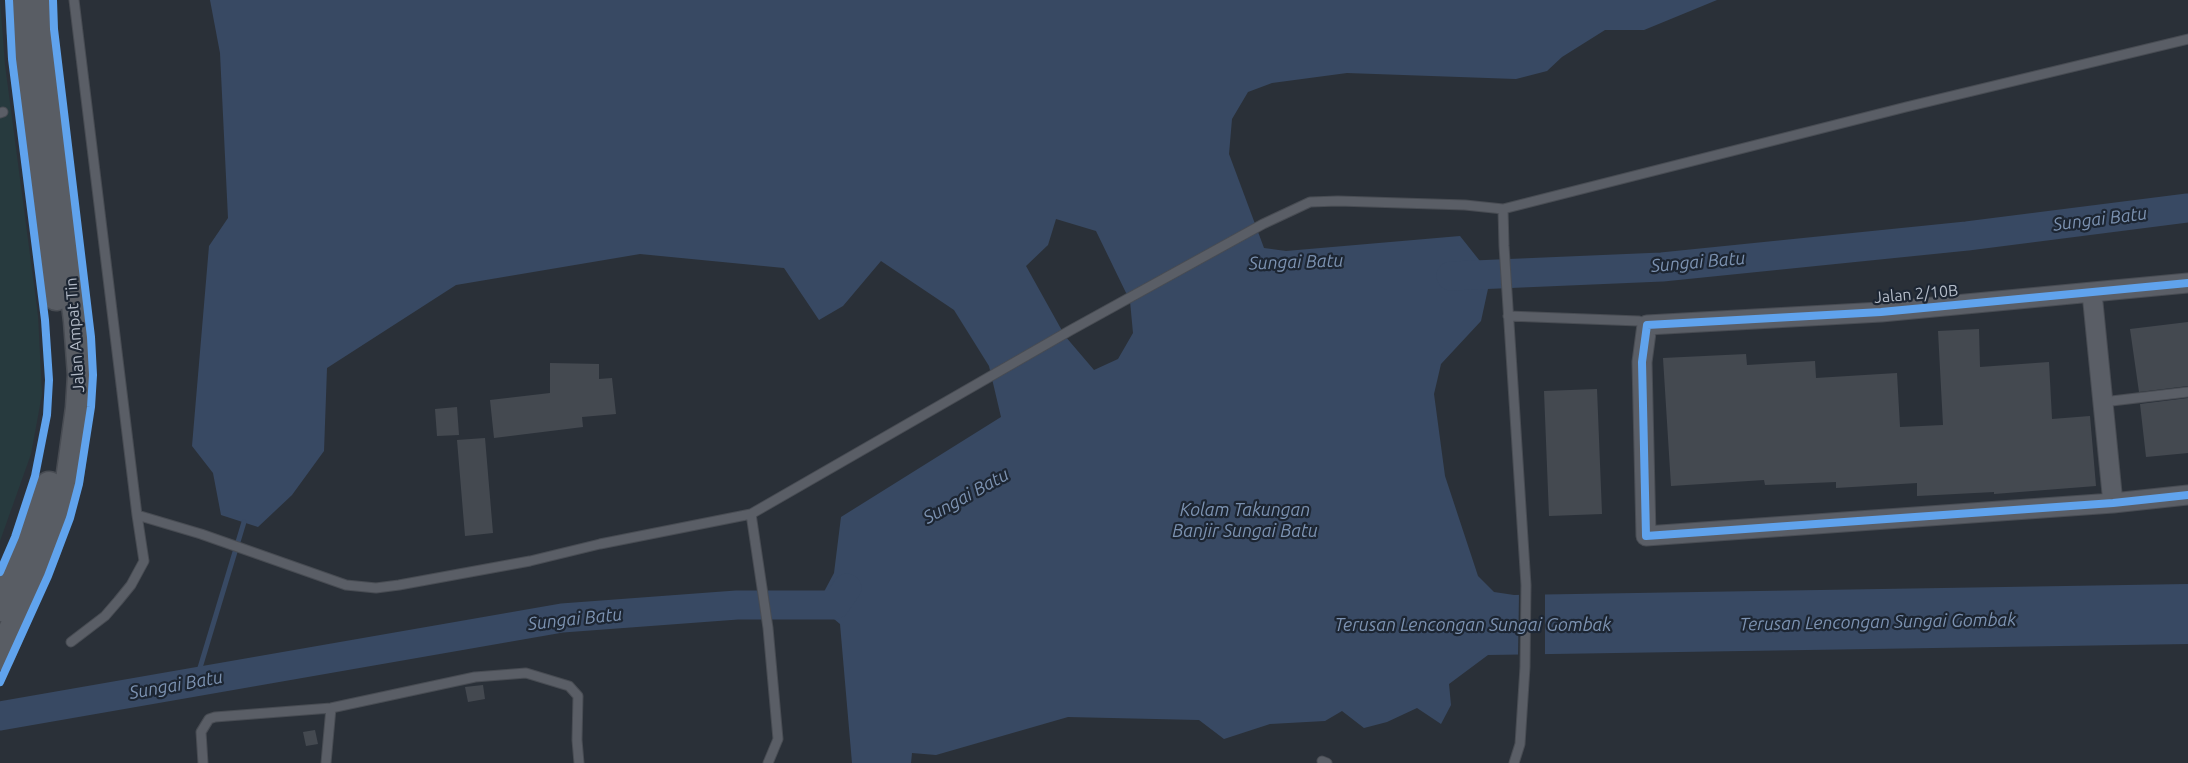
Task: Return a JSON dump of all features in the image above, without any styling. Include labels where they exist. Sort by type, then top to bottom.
[{"type":"street","name":"Jalan Ampat Tin","points":[[0,608],[21,562],[46,498],[60,479],[58,439],[62,374],[58,312],[21,31],[21,0]]},
{"type":"street","name":"Jalan Ampat Tin","points":[[0,655],[46,552],[60,479],[76,440],[81,375],[77,322],[41,30],[41,0]]},
{"type":"street","name":"Jalan 2/10B","points":[[1647,324],[1881,312],[2188,283]]},
{"type":"street","points":[[2092,293],[2113,503]]},
{"type":"street","points":[[1647,324],[1642,362],[1646,536],[2113,503],[2188,495]]},
{"type":"lane","points":[[70,642],[105,616],[131,585],[144,561],[74,0]]},
{"type":"lane","points":[[137,515],[201,534],[346,585],[376,588],[530,562],[600,544],[751,514],[1071,330],[1297,207],[1321,201],[1465,205],[1503,209],[1906,107],[2188,39]]},
{"type":"lane","points":[[1503,209],[1508,316],[1526,585],[1525,667],[1520,744],[1514,763]]},
{"type":"lane","points":[[1508,316],[1639,321],[1647,324]]},
{"type":"lane","points":[[2103,402],[2188,392]]},
{"type":"lane","points":[[751,514],[768,628],[778,739],[768,763]]},
{"type":"lane","points":[[203,763],[201,732],[209,719],[215,717],[331,708],[475,677],[526,673],[569,686],[578,696],[577,740],[579,763]]},
{"type":"lane","points":[[326,763],[331,708]]},
{"type":"green space","points":[[0,0],[5,65],[38,316],[42,394],[31,454],[0,541]]},
{"type":"water","name":"Kolam Takungan Banjir Sungai Batu","points":[[210,0],[1717,0],[1644,30],[1605,30],[1562,57],[1547,71],[1516,79],[1347,73],[1272,83],[1248,92],[1232,119],[1229,154],[1264,248],[1286,251],[1460,236],[1491,275],[1481,321],[1441,364],[1434,394],[1445,476],[1478,576],[1494,592],[1514,595],[2188,584],[2188,644],[1488,655],[1449,684],[1451,705],[1441,724],[1417,708],[1387,722],[1364,728],[1342,711],[1325,721],[1270,724],[1224,739],[1199,720],[1068,717],[936,755],[912,753],[911,763],[852,763],[840,624],[817,605],[834,573],[841,517],[1001,417],[989,366],[954,310],[881,261],[843,306],[819,320],[784,268],[640,254],[456,285],[327,368],[324,451],[292,495],[258,527],[221,515],[213,473],[192,446],[209,246],[228,218],[220,53]],"holes":[[[1056,219],[1096,231],[1130,301],[1133,333],[1118,359],[1094,370],[1065,336],[1026,266],[1048,245]]]},
{"type":"pier","points":[[1545,592],[1545,657],[1518,657],[1519,593]]},
{"type":"building","points":[[2188,322],[2188,386],[2139,392],[2130,329]]},
{"type":"building","points":[[1979,329],[1980,367],[2049,362],[2052,419],[2090,416],[2096,486],[1994,494],[1994,492],[1917,496],[1917,483],[1836,488],[1836,482],[1765,485],[1764,480],[1671,486],[1663,358],[1746,354],[1747,365],[1815,361],[1816,378],[1897,373],[1900,427],[1943,425],[1938,331]]},
{"type":"building","points":[[550,363],[599,364],[599,379],[612,378],[616,414],[582,417],[583,427],[494,438],[490,400],[550,393]]},
{"type":"building","points":[[1597,389],[1602,514],[1549,516],[1544,391]]},
{"type":"building","points":[[2188,398],[2188,453],[2146,457],[2140,404]]},
{"type":"building","points":[[457,407],[459,435],[437,436],[435,409]]},
{"type":"building","points":[[485,438],[493,533],[465,536],[457,440]]},
{"type":"building","points":[[483,685],[485,699],[468,702],[465,687]]},
{"type":"building","points":[[315,730],[318,744],[306,746],[303,732]]},
{"type":"waterway","name":"Sungai Batu","points":[[1451,276],[1662,267],[1967,236],[2188,208]]},
{"type":"waterway","points":[[196,681],[244,522]]},
{"type":"waterway","name":"Sungai Batu","points":[[0,716],[562,618],[737,605],[835,605],[847,588]]},
{"type":"cycle path","points":[[0,572],[15,537],[35,476],[47,415],[49,380],[45,320],[12,59],[9,0]]},
{"type":"cycle path","points":[[0,682],[48,576],[70,518],[79,484],[91,407],[93,375],[91,337],[54,29],[53,0]]},
{"type":"cycle path","points":[[2188,283],[1881,312],[1647,325],[1642,362],[1646,536],[2113,503],[2188,495]]},
{"type":"water label","name":"Terusan Lencongan Sungai Gombak","points":[[1878,622]]},
{"type":"water label","name":"Terusan Lencongan Sungai Gombak","points":[[1473,625]]}]
